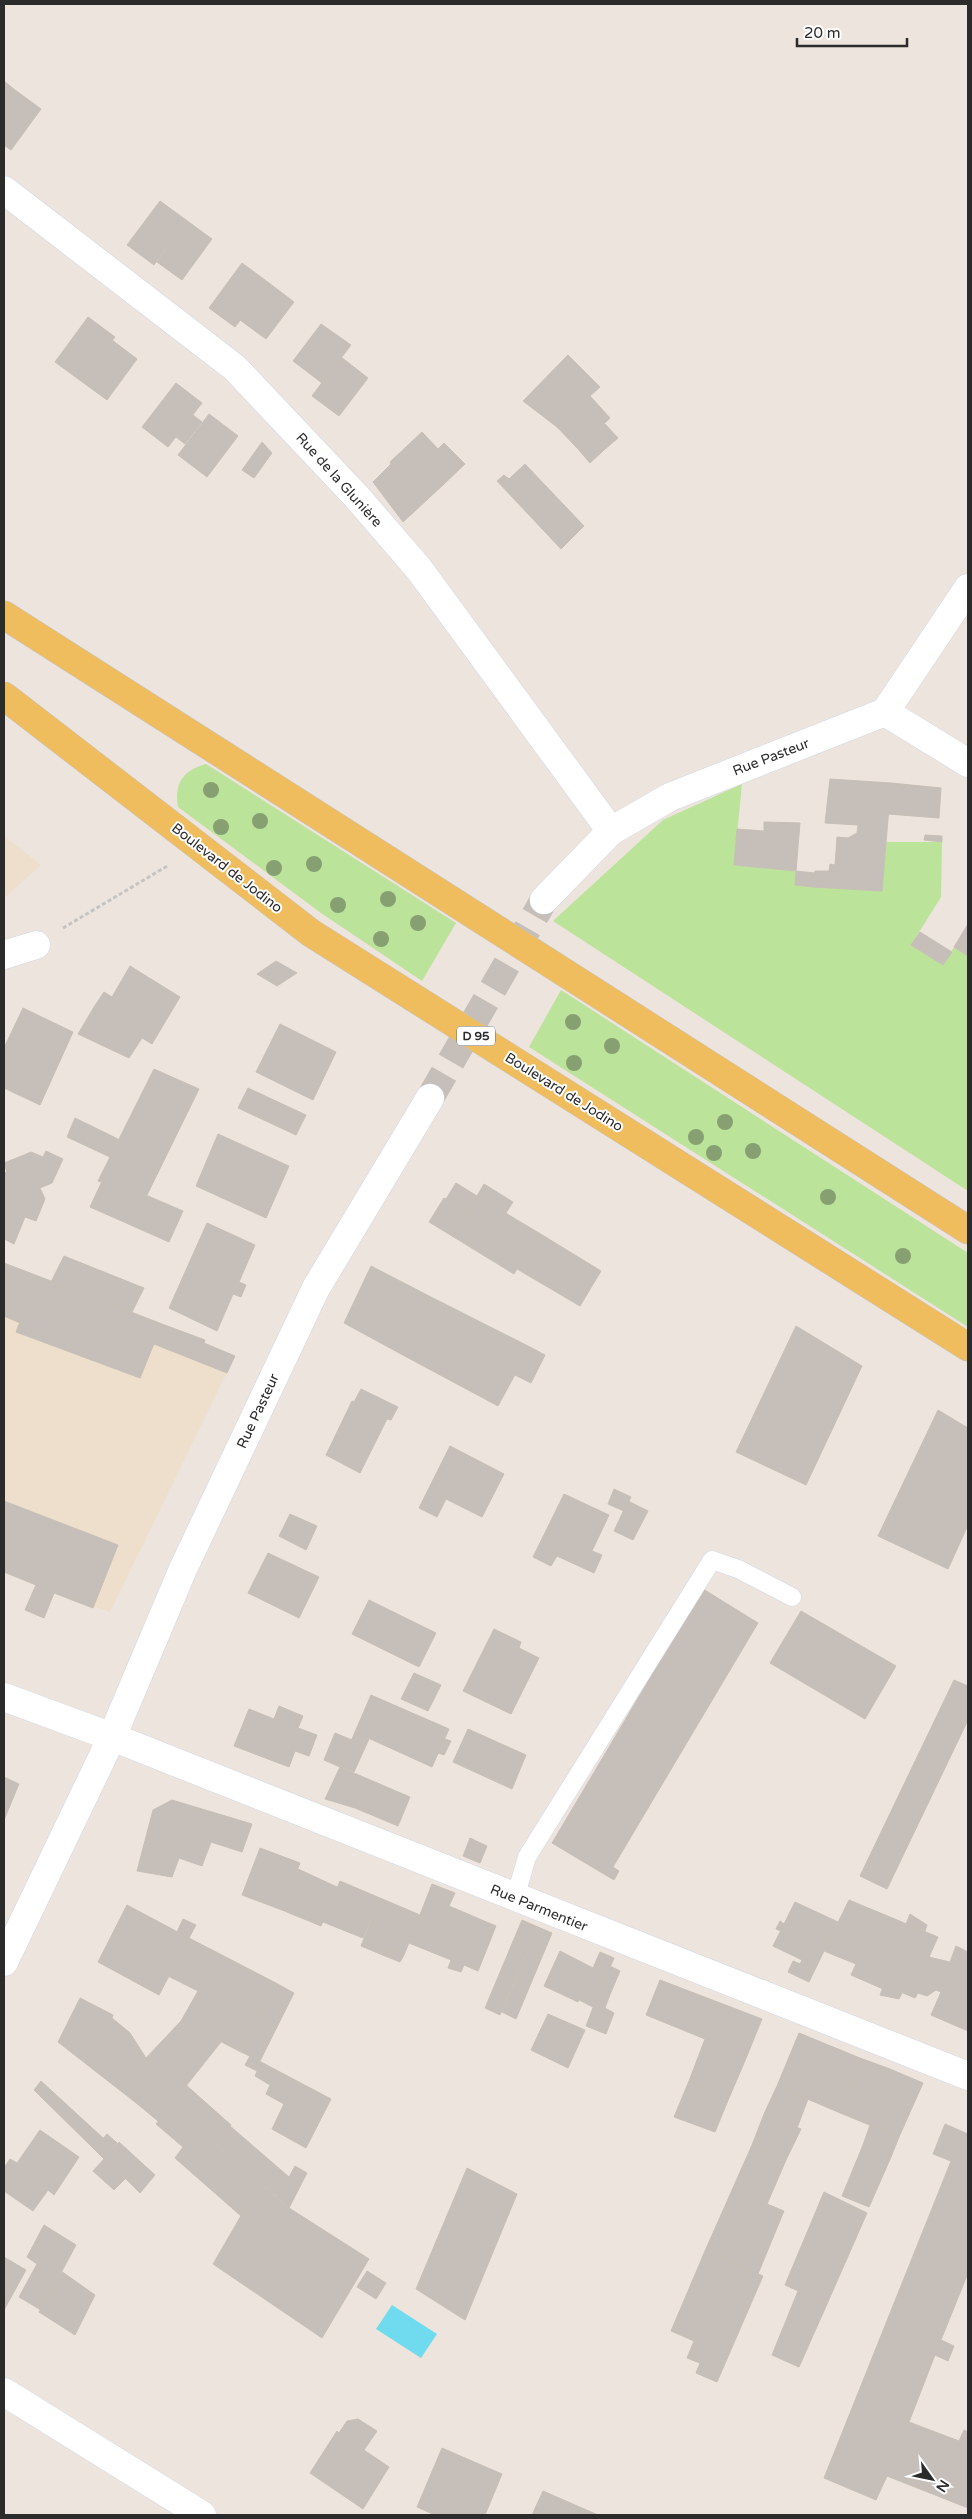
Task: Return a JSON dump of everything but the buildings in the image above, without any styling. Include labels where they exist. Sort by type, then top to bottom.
[{"type":"main road","points":[[4,615],[968,1230]]},
{"type":"main road","name":"Boulevard de Jodino","points":[[4,696],[311,933],[968,1347]]},
{"type":"street","name":"Rue de la Glunière","points":[[4,190],[242,375],[356,496],[419,569],[611,831]]},
{"type":"street","points":[[968,588],[885,712],[968,763]]},
{"type":"street","name":"Rue Pasteur","points":[[544,900],[611,831],[670,797],[885,712]]},
{"type":"street","points":[[4,955],[36,944]]},
{"type":"street","name":"Rue Pasteur","points":[[4,1962],[112,1737],[183,1569],[316,1288],[430,1098]]},
{"type":"street","name":"Rue Parmentier","points":[[4,1697],[112,1737],[968,2076]]},
{"type":"street","points":[[4,2392],[202,2515]]},
{"type":"lane","points":[[515,1898],[527,1857],[712,1560],[738,1569],[792,1597]]},
{"type":"path","points":[[36,944],[199,847]]},
{"type":"shaded area","points":[[4,836],[41,865],[4,898]]},
{"type":"shaded area","points":[[4,1263],[205,1340],[204,1343],[235,1356],[110,1612],[55,1593],[44,1618],[25,1610],[35,1585],[4,1572]]},
{"type":"green space","points":[[206,764],[456,923],[422,981],[321,913],[178,807],[177,791],[182,779],[191,770]]},
{"type":"green space","points":[[742,784],[734,865],[796,871],[795,885],[881,891],[886,842],[942,842],[941,897],[911,945],[943,965],[954,947],[968,956],[968,1191],[553,921],[663,820]]},
{"type":"green space","points":[[561,990],[968,1253],[968,1327],[529,1047]]},
{"type":"water","points":[[392,2305],[437,2334],[421,2358],[376,2329]]},
{"type":"tunnel","points":[[430,1098],[544,900]]}]
